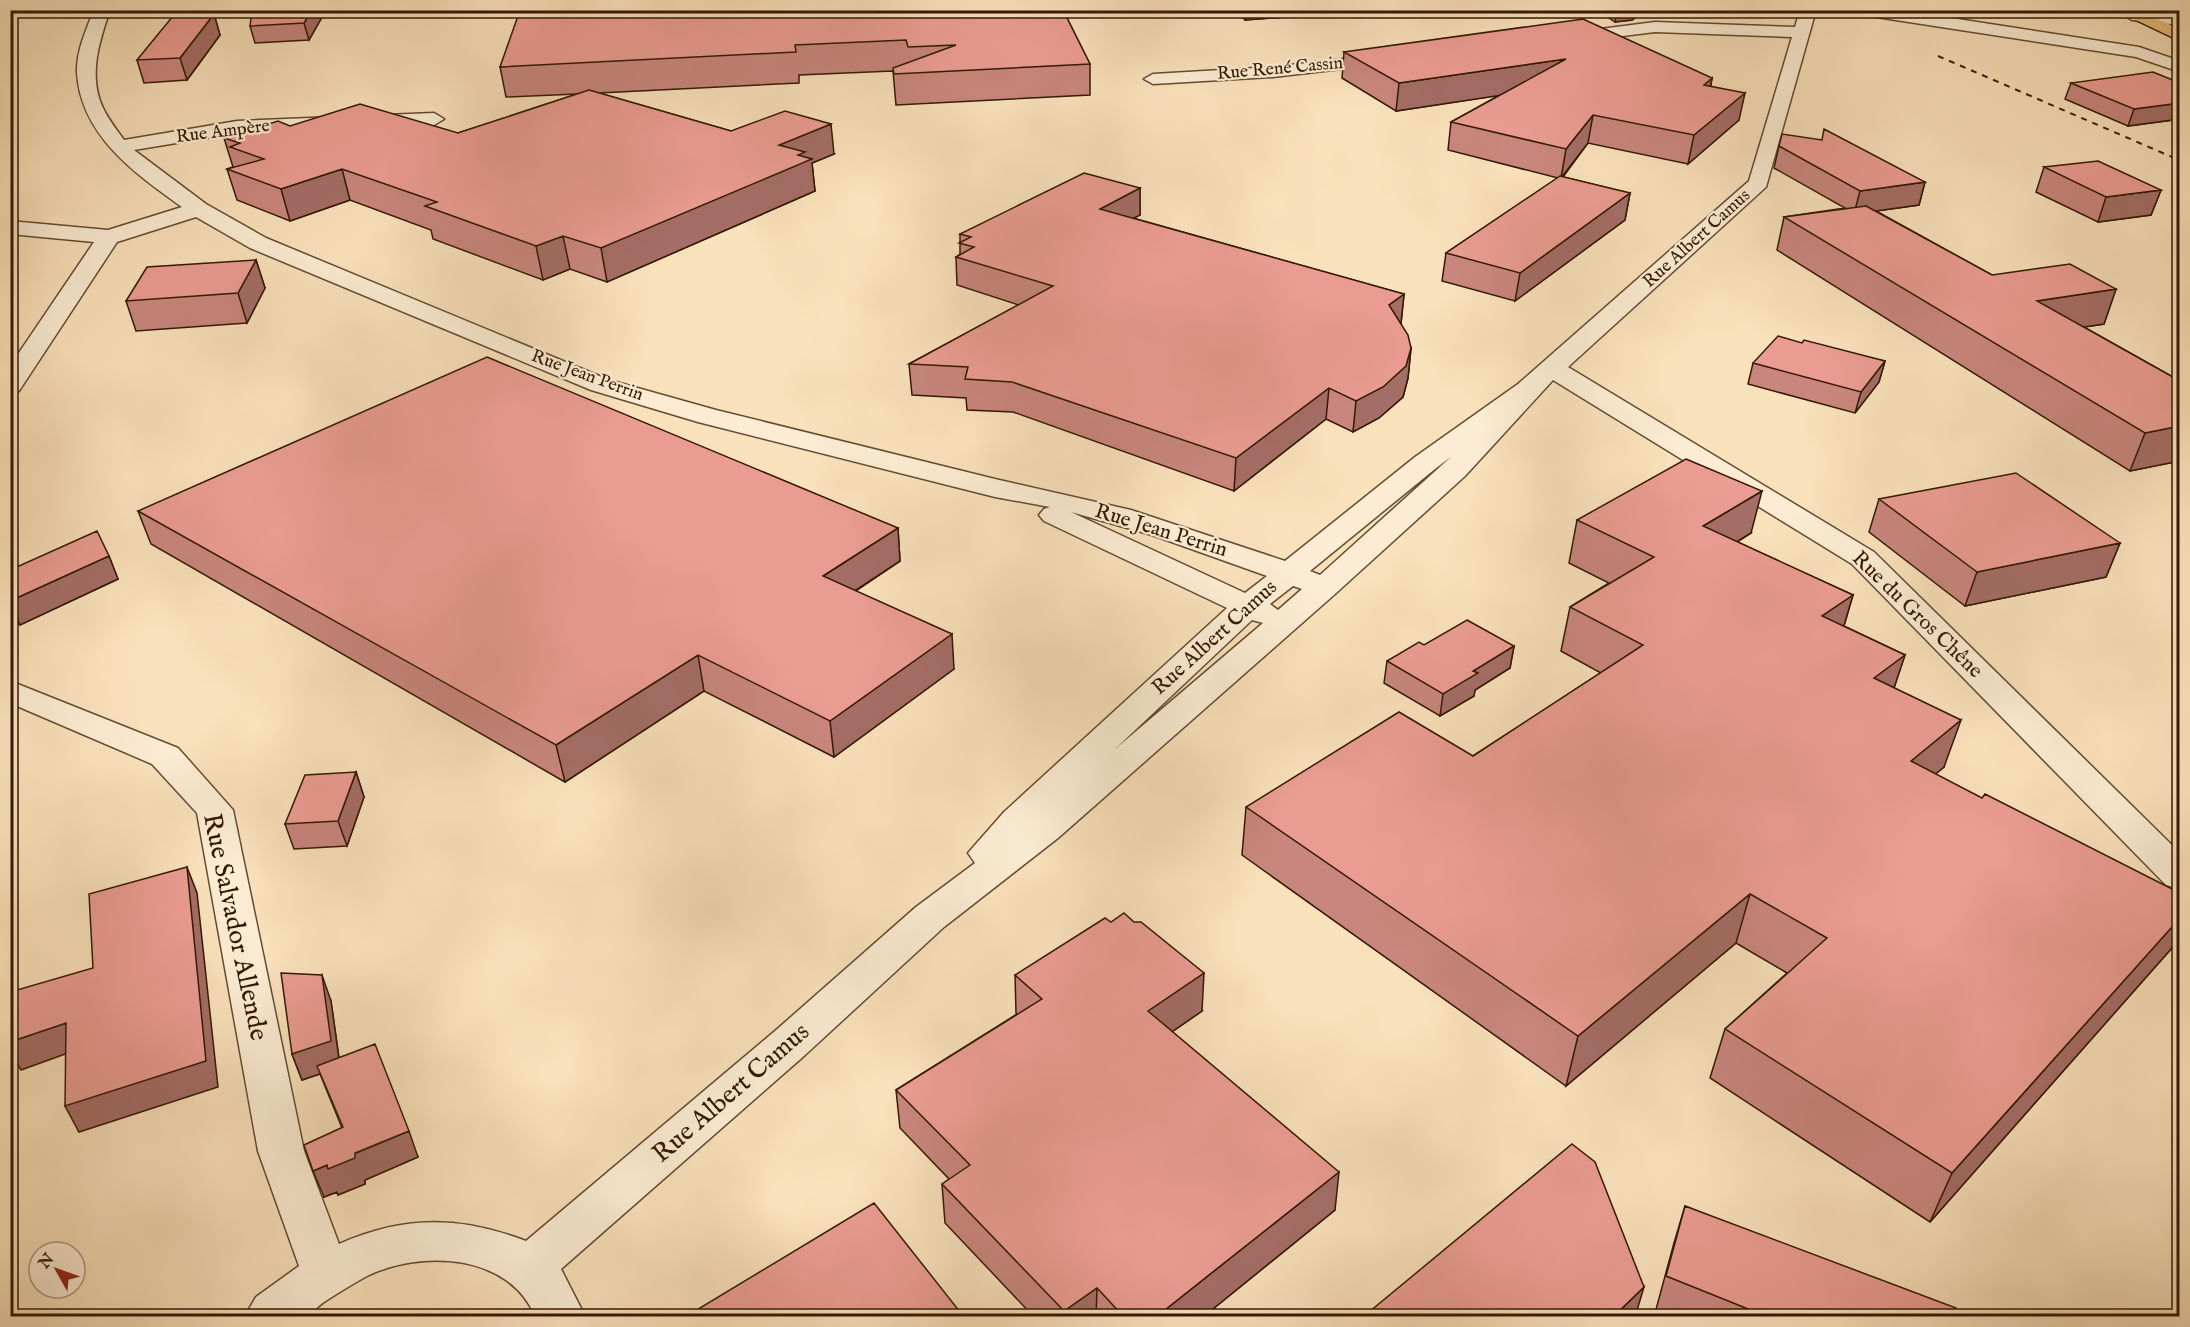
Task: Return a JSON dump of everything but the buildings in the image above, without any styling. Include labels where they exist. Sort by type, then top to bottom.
[{"type":"main road","points":[[2127,13],[2180,36]]},
{"type":"street","points":[[102,10],[90,43],[86,72],[93,108],[119,147],[148,173],[198,209]]},
{"type":"street","name":"Rue Albert Camus","points":[[530,1267],[790,1043],[930,917],[1045,828],[1324,587],[1455,470],[1527,390],[1759,183],[1808,10]]},
{"type":"street","points":[[1863,10],[2139,52],[2180,67]]},
{"type":"street","points":[[2127,13],[2180,20]]},
{"type":"street","points":[[1551,39],[1655,27],[1801,32]]},
{"type":"street","name":"Rue René Cassin","points":[[1153,79],[1273,72],[1400,57]]},
{"type":"street","name":"Rue Ampère","points":[[119,147],[237,127],[434,119]]},
{"type":"street","points":[[10,227],[109,237],[198,209]]},
{"type":"street","name":"Rue Jean Perrin","points":[[198,209],[258,243],[600,385],[707,416],[995,488],[1039,495],[1144,525],[1324,587]]},
{"type":"street","points":[[10,386],[109,237]]},
{"type":"street","name":"Rue du Gros Chêne","points":[[1551,368],[1863,558],[2180,876]]},
{"type":"street","name":"Rue Albert Camus","points":[[930,917],[1017,821],[1247,607],[1443,449],[1527,390]]},
{"type":"street","name":"Rue Jean Perrin","points":[[995,488],[1247,607],[1284,622]]},
{"type":"street","name":"Rue Salvador Allende","points":[[10,691],[165,756],[215,810],[281,1151],[326,1273]]},
{"type":"street","points":[[270,1317],[326,1273],[382,1249],[438,1239],[489,1246],[530,1267],[555,1297],[560,1317]]},
{"type":"railway","points":[[1938,56],[2179,160]]},
{"type":"railway","points":[[2175,159],[2180,161]]}]
